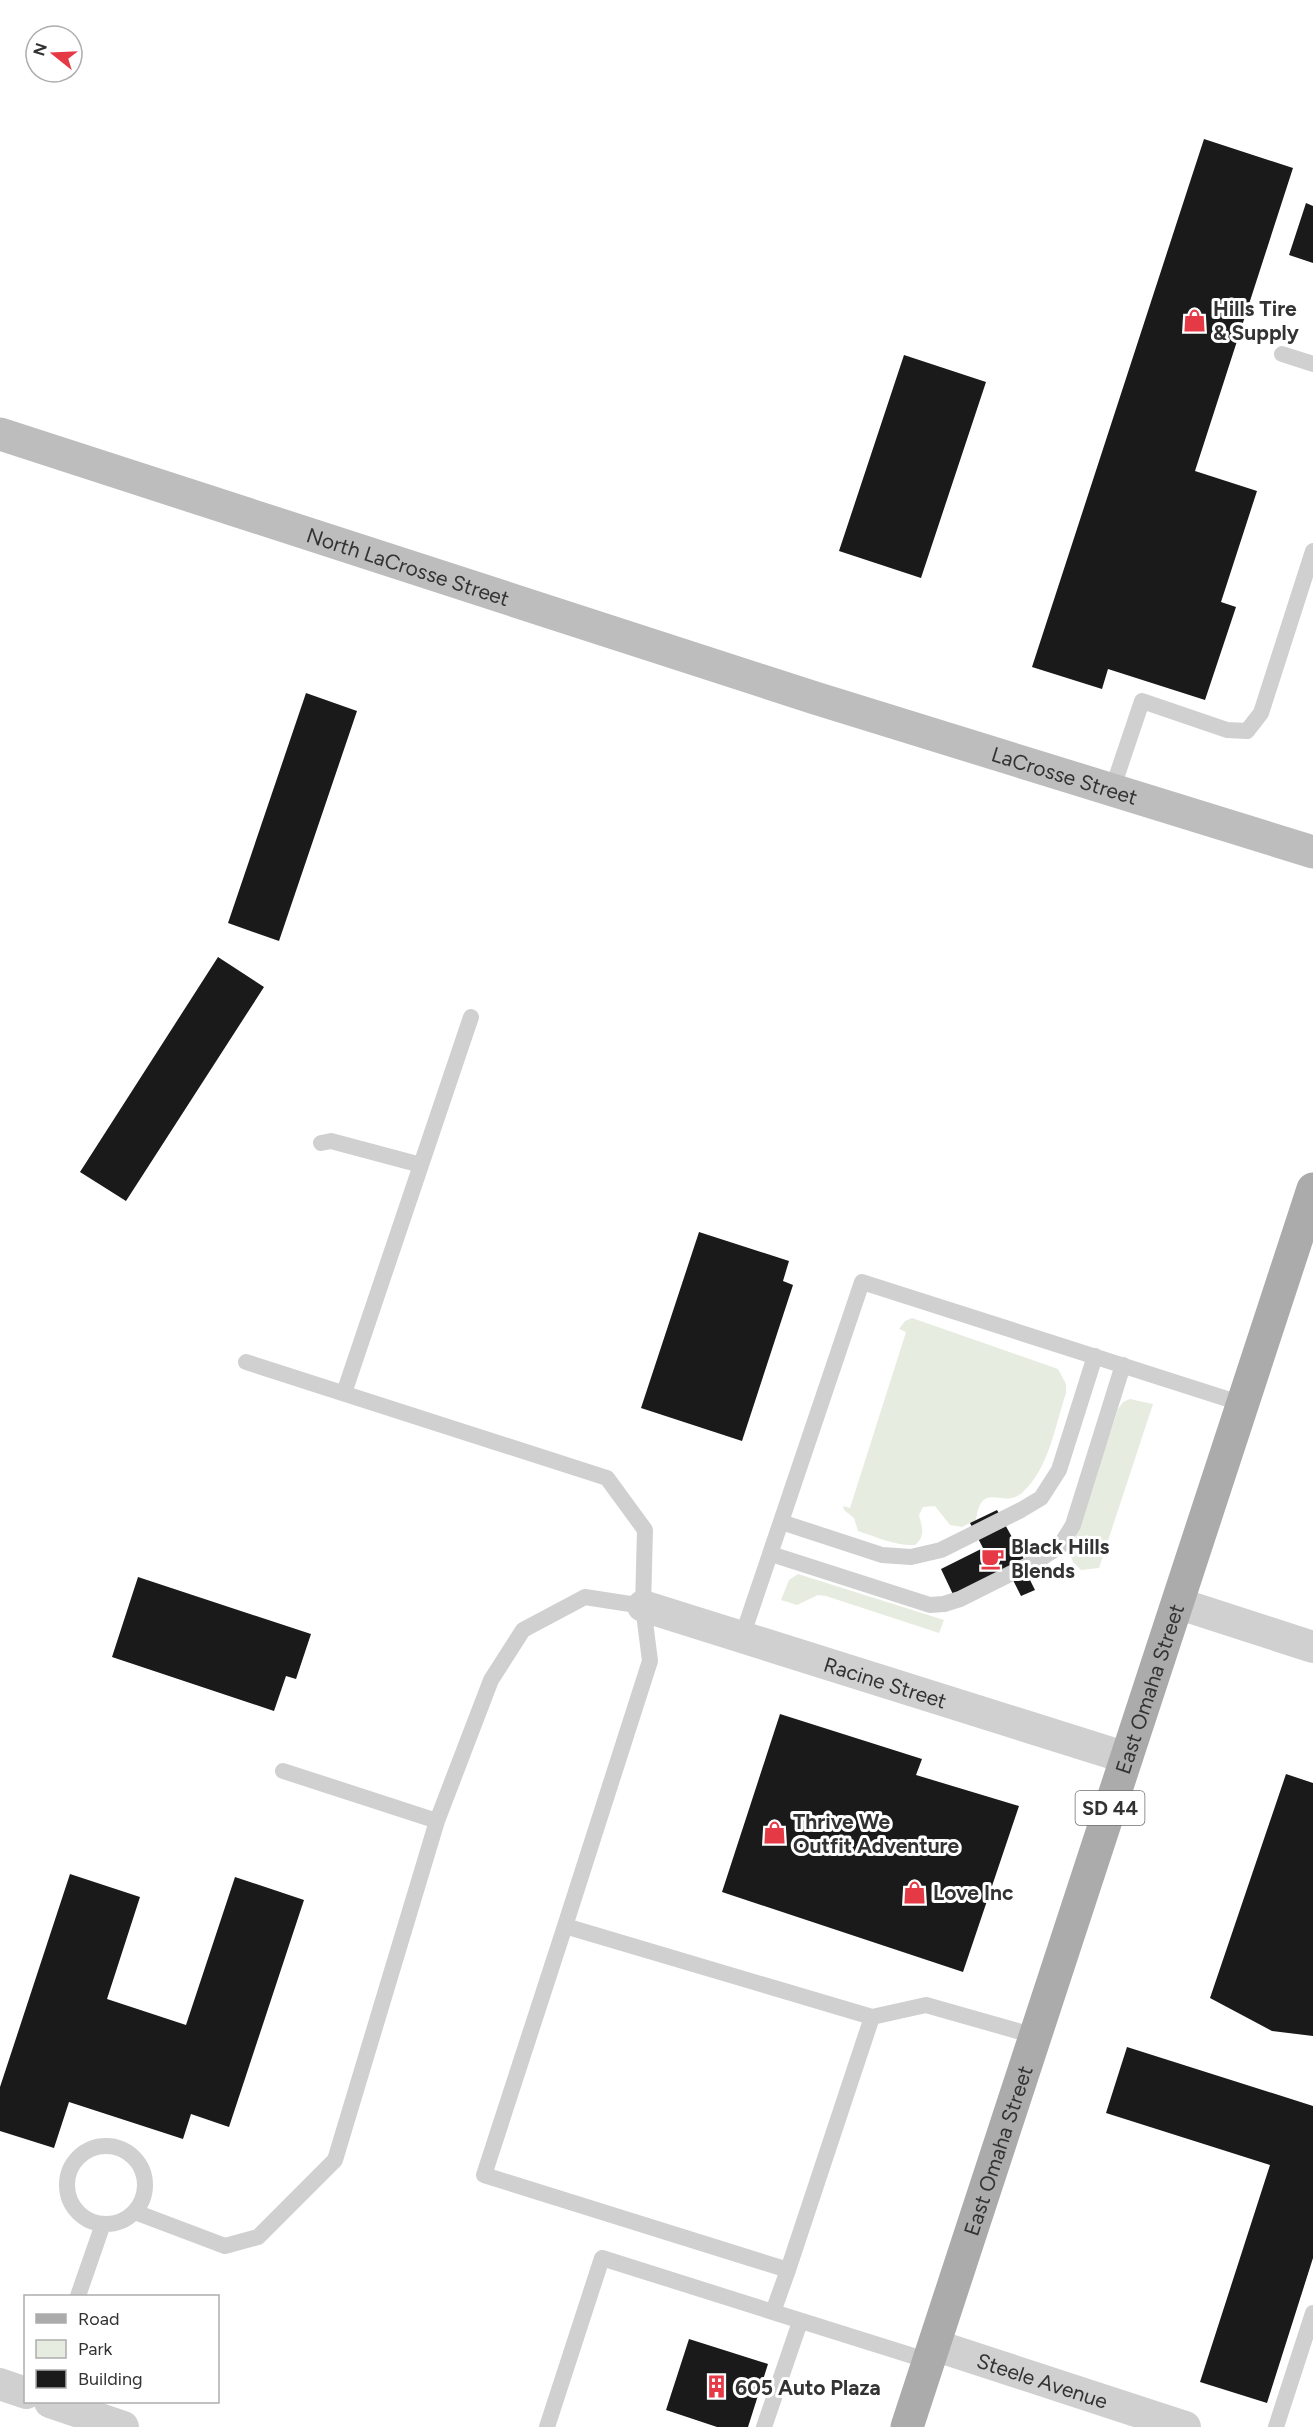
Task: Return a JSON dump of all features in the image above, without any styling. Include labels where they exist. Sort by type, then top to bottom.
[{"type":"main road","name":"North LaCrosse Street","points":[[0,434],[815,698]]},
{"type":"main road","name":"LaCrosse Street","points":[[815,698],[1313,852]]},
{"type":"main road","name":"East Omaha Street","points":[[908,2427],[1313,1190]]},
{"type":"street","points":[[1177,1603],[1313,1647]]},
{"type":"street","name":"Racine Street","points":[[643,1606],[1127,1758]]},
{"type":"street","name":"Steele Avenue","points":[[931,2353],[1185,2427]]},
{"type":"street","points":[[0,2384],[24,2392]]},
{"type":"street","points":[[53,2403],[123,2427]]},
{"type":"lane","points":[[1282,354],[1313,364]]},
{"type":"lane","points":[[1112,790],[1142,701],[1227,730],[1247,731],[1262,712],[1313,551]]},
{"type":"lane","points":[[344,1393],[471,1017]]},
{"type":"lane","points":[[321,1143],[331,1141],[421,1165]]},
{"type":"lane","points":[[742,1637],[862,1282],[1242,1404]]},
{"type":"lane","points":[[781,1522],[882,1555],[911,1557],[941,1550],[1021,1510],[1041,1498],[1059,1470],[1095,1356]]},
{"type":"lane","points":[[246,1362],[607,1478],[645,1530],[643,1606],[650,1661],[484,2175],[788,2270]]},
{"type":"lane","points":[[771,1554],[930,1605],[960,1599],[1040,1559],[1060,1546],[1073,1525],[1123,1365]]},
{"type":"lane","points":[[135,2212],[225,2246],[258,2237],[335,2160],[437,1821],[491,1680],[523,1630],[585,1597],[643,1606]]},
{"type":"lane","points":[[283,1771],[437,1821]]},
{"type":"lane","points":[[565,1926],[872,2017],[926,2005],[1035,2036]]},
{"type":"lane","points":[[773,2312],[872,2017]]},
{"type":"lane","points":[[104,2146],[117,2147],[129,2153],[138,2162],[144,2174],[145,2186],[143,2199],[135,2212],[115,2223],[103,2224],[91,2221],[80,2214],[72,2204],[67,2179],[72,2166],[80,2156],[91,2149],[104,2146]]},
{"type":"lane","points":[[78,2295],[103,2224]]},
{"type":"lane","points":[[547,2427],[602,2258],[800,2322],[931,2353]]},
{"type":"lane","points":[[1276,2427],[1313,2313]]},
{"type":"lane","points":[[764,2427],[800,2322]]},
{"type":"green space","points":[[912,1318],[1058,1369],[1066,1384],[1066,1393],[1045,1459],[1032,1482],[1023,1492],[1015,1497],[988,1498],[979,1508],[976,1520],[962,1527],[950,1525],[935,1506],[923,1507],[919,1515],[922,1527],[921,1538],[915,1545],[908,1545],[893,1543],[858,1531],[854,1518],[844,1510],[843,1506],[850,1508],[906,1332],[899,1329],[905,1321]]},
{"type":"green space","points":[[1130,1399],[1153,1404],[1099,1568],[1081,1570],[1073,1562],[1070,1554],[1118,1409],[1123,1402]]},
{"type":"green space","points":[[798,1574],[944,1620],[939,1633],[826,1596],[818,1595],[797,1605],[781,1600],[789,1580]]},
{"type":"building","name":"Hills Tire & Supply","points":[[1204,139],[1293,168],[1195,471],[1257,491],[1221,602],[1236,607],[1205,700],[1108,669],[1102,689],[1032,667]]},
{"type":"building","points":[[1306,203],[1313,206],[1313,263],[1289,255]]},
{"type":"building","points":[[904,355],[986,382],[921,578],[839,551]]},
{"type":"building","points":[[306,693],[357,711],[279,941],[228,923]]},
{"type":"building","points":[[218,957],[264,987],[126,1201],[80,1172]]},
{"type":"building","points":[[699,1232],[789,1261],[783,1281],[793,1285],[742,1441],[641,1408]]},
{"type":"building","name":"Black Hills Blends","points":[[997,1510],[1029,1568],[1025,1570],[1035,1590],[1021,1596],[1012,1578],[958,1605],[941,1569],[983,1548],[970,1523]]},
{"type":"building","points":[[138,1577],[311,1634],[296,1679],[286,1676],[274,1711],[112,1657]]},
{"type":"building","points":[[780,1714],[922,1759],[916,1775],[1019,1806],[963,1972],[722,1892]]},
{"type":"building","points":[[1286,1774],[1313,1783],[1313,2036],[1272,2031],[1210,1998]]},
{"type":"building","points":[[70,1874],[140,1897],[107,1999],[186,2025],[235,1877],[304,1900],[229,2127],[191,2114],[183,2139],[69,2102],[54,2148],[0,2131],[0,2087]]},
{"type":"building","points":[[1127,2047],[1313,2106],[1313,2258],[1267,2403],[1200,2382],[1270,2165],[1106,2113]]},
{"type":"building","name":"605 Auto Plaza","points":[[689,2339],[768,2364],[748,2427],[717,2427],[666,2410]]},
{"type":"place","name":"Hills Tire & Supply","points":[[1195,320]]},
{"type":"place","name":"Black Hills Blends","points":[[993,1558]]},
{"type":"place","name":"Thrive We Outfit Adventure","points":[[775,1833]]},
{"type":"place","name":"Love Inc","points":[[915,1892]]},
{"type":"place","name":"605 Auto Plaza","points":[[717,2387]]}]
